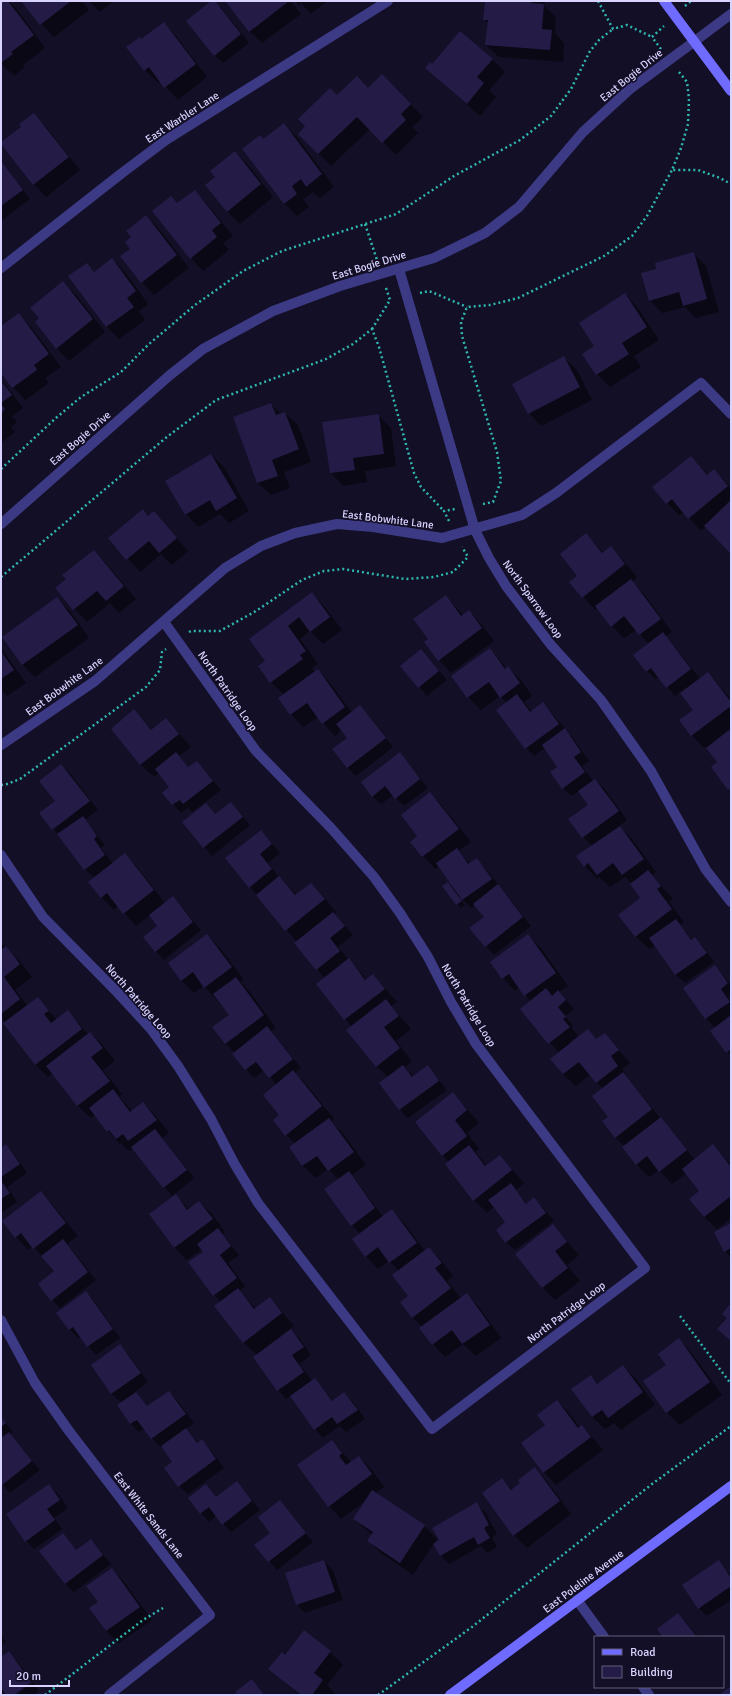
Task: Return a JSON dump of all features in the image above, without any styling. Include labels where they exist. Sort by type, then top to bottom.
[{"type":"main road","points":[[664,1],[731,91]]},
{"type":"main road","name":"East Poleline Avenue","points":[[450,1695],[731,1486]]},
{"type":"street","name":"East Warbler Lane","points":[[1,268],[166,140],[388,1]]},
{"type":"street","name":"East Bogie Drive","points":[[1,524],[170,375],[203,349],[273,311],[340,286],[434,258],[485,233],[519,207],[583,132],[630,89],[731,14]]},
{"type":"street","name":"North Sparrow Loop","points":[[399,269],[475,530],[488,558],[506,586],[551,645],[601,700],[651,771],[706,870],[731,902]]},
{"type":"street","name":"East Bobwhite Lane","points":[[1,745],[95,681],[225,568],[260,546],[295,533],[337,524],[373,527],[442,538],[475,530],[522,515],[701,383],[731,414]]},
{"type":"street","name":"North Patridge Loop","points":[[1,855],[43,917],[117,992],[151,1030],[178,1066],[211,1119],[234,1163],[258,1203],[432,1429],[645,1268],[476,1044],[451,1002],[424,951],[400,913],[374,877],[331,828],[256,751],[164,622]]},
{"type":"street","name":"East White Sands Lane","points":[[1,1320],[35,1383],[68,1432],[210,1615],[109,1695]]},
{"type":"street","points":[[577,1600],[603,1636]]},
{"type":"path","points":[[598,1],[613,29]]},
{"type":"path","points":[[1,469],[81,397],[121,372],[149,344],[195,305],[243,271],[282,251],[396,214],[454,176],[520,140],[551,116],[571,88],[590,50],[599,40],[613,29],[627,26],[652,37]]},
{"type":"path","points":[[494,502],[501,481],[497,452],[462,336],[462,322],[467,307],[490,305],[518,298],[604,256],[632,236],[647,216],[672,170],[681,148],[688,124],[689,99],[687,82]]},
{"type":"path","points":[[672,170],[698,170],[720,178],[731,184]]},
{"type":"path","points":[[1,577],[168,436],[216,400],[326,358],[353,344],[372,329],[390,300]]},
{"type":"path","points":[[372,329],[379,347],[414,474],[421,487],[444,511]]},
{"type":"path","points":[[210,631],[220,631],[232,625],[302,580],[324,571],[343,569],[405,579],[434,577],[453,572],[468,557]]},
{"type":"path","points":[[1,785],[8,784],[20,778],[146,687],[160,670]]},
{"type":"path","points":[[680,1316],[731,1384]]},
{"type":"path","points":[[378,1695],[472,1627],[652,1484],[731,1426]]},
{"type":"path","points":[[45,1695],[143,1620],[163,1608]]},
{"type":"building","points":[[1,1],[8,1],[34,35],[11,52],[13,54],[1,63]]},
{"type":"building","points":[[21,1],[71,1],[40,25]]},
{"type":"building","points":[[211,1],[215,1],[241,34],[214,56],[186,21]]},
{"type":"building","points":[[225,1],[289,1],[249,32]]},
{"type":"building","points":[[485,1],[531,1],[531,3],[544,4],[542,29],[552,30],[550,50],[485,45],[488,20],[483,20]]},
{"type":"building","points":[[164,22],[196,64],[164,88],[149,67],[144,71],[126,47],[140,37],[141,39]]},
{"type":"building","points":[[460,31],[493,59],[477,77],[484,83],[467,104],[425,68],[430,62],[432,64]]},
{"type":"building","points":[[382,74],[411,104],[401,114],[406,120],[382,143],[357,117],[318,154],[298,134],[305,126],[298,119],[330,88],[337,95],[357,76],[368,88]]},
{"type":"building","points":[[34,113],[69,157],[33,185],[1,142],[21,127],[19,124]]},
{"type":"building","points":[[284,123],[322,174],[306,187],[301,179],[292,186],[297,194],[284,204],[242,149],[260,135],[263,139]]},
{"type":"building","points":[[235,151],[261,184],[227,212],[205,185],[215,177],[210,171]]},
{"type":"building","points":[[1,161],[23,190],[1,206]]},
{"type":"building","points":[[195,190],[221,223],[212,230],[217,237],[190,259],[152,211],[171,196],[177,203]]},
{"type":"building","points":[[146,215],[177,255],[141,283],[120,256],[130,249],[125,242],[131,237],[126,231]]},
{"type":"building","points":[[694,252],[707,299],[683,306],[679,292],[649,301],[641,273],[656,269],[655,263]]},
{"type":"building","points":[[112,258],[136,291],[127,298],[134,307],[106,327],[68,276],[87,263],[94,272]]},
{"type":"building","points":[[63,281],[93,319],[56,349],[35,322],[39,318],[30,308]]},
{"type":"building","points":[[625,293],[647,327],[622,343],[629,354],[596,375],[582,354],[594,346],[579,323]]},
{"type":"building","points":[[19,313],[49,354],[34,365],[37,370],[12,388],[1,373],[1,326]]},
{"type":"building","points":[[564,356],[580,387],[528,414],[512,384]]},
{"type":"building","points":[[1,381],[12,395],[1,403]]},
{"type":"building","points":[[271,403],[276,415],[285,412],[299,449],[272,460],[278,476],[257,483],[233,417]]},
{"type":"building","points":[[1,404],[5,409],[1,413]]},
{"type":"building","points":[[379,414],[384,454],[353,458],[355,470],[330,473],[322,422]]},
{"type":"building","points":[[211,454],[237,498],[216,511],[210,500],[185,515],[165,481]]},
{"type":"building","points":[[691,456],[707,475],[714,469],[728,486],[688,519],[672,499],[666,504],[652,487]]},
{"type":"building","points":[[731,500],[731,554],[704,526]]},
{"type":"building","points":[[143,509],[148,516],[154,511],[177,538],[159,553],[149,541],[126,560],[108,538]]},
{"type":"building","points":[[586,533],[602,553],[611,546],[625,564],[582,598],[569,582],[577,576],[560,554]]},
{"type":"building","points":[[94,550],[124,586],[106,601],[97,591],[73,610],[55,588],[66,579],[62,575]]},
{"type":"building","points":[[631,579],[661,619],[639,635],[624,616],[611,627],[595,606]]},
{"type":"building","points":[[312,592],[330,617],[310,632],[299,617],[288,626],[306,651],[300,655],[303,659],[270,683],[258,666],[265,661],[249,639]]},
{"type":"building","points":[[446,595],[461,616],[469,610],[482,628],[438,661],[424,642],[428,639],[413,619]]},
{"type":"building","points":[[57,597],[78,625],[22,665],[2,637]]},
{"type":"building","points":[[663,632],[691,669],[666,688],[651,668],[646,672],[633,655]]},
{"type":"building","points":[[490,648],[505,669],[508,666],[520,683],[500,698],[489,682],[467,698],[451,676]]},
{"type":"building","points":[[421,649],[439,671],[418,688],[400,666]]},
{"type":"building","points":[[1,651],[14,670],[1,679]]},
{"type":"building","points":[[318,669],[345,707],[322,724],[307,703],[290,715],[278,698]]},
{"type":"building","points":[[708,672],[731,702],[731,706],[691,736],[679,720],[693,710],[680,693]]},
{"type":"building","points":[[517,694],[530,712],[543,702],[559,724],[525,749],[496,710]]},
{"type":"building","points":[[360,705],[386,738],[347,768],[332,749],[347,738],[336,724]]},
{"type":"building","points":[[134,709],[151,730],[166,718],[179,734],[140,765],[111,729]]},
{"type":"building","points":[[565,728],[581,752],[574,757],[585,772],[562,789],[550,772],[557,767],[542,745]]},
{"type":"building","points":[[729,730],[731,734],[731,788],[728,790],[711,767],[717,762],[706,748]]},
{"type":"building","points":[[176,752],[188,767],[197,761],[213,781],[183,804],[180,800],[172,805],[162,793],[169,787],[155,769]]},
{"type":"building","points":[[400,752],[420,779],[395,799],[385,786],[372,797],[361,782]]},
{"type":"building","points":[[61,764],[90,801],[52,830],[39,813],[55,801],[39,781]]},
{"type":"building","points":[[595,779],[619,811],[582,838],[568,819],[588,805],[578,791]]},
{"type":"building","points":[[430,792],[459,829],[422,857],[410,842],[417,836],[401,815]]},
{"type":"building","points":[[231,802],[243,817],[203,848],[182,822],[206,803],[215,814]]},
{"type":"building","points":[[83,816],[97,836],[94,839],[105,855],[84,870],[57,834]]},
{"type":"building","points":[[620,826],[644,859],[622,875],[613,863],[597,875],[588,863],[584,867],[576,856]]},
{"type":"building","points":[[261,830],[272,844],[260,854],[272,869],[249,888],[225,858]]},
{"type":"building","points":[[457,848],[468,864],[477,858],[492,879],[462,900],[436,863]]},
{"type":"building","points":[[125,853],[154,890],[123,914],[107,893],[101,898],[88,882]]},
{"type":"building","points":[[648,870],[661,886],[657,889],[672,909],[635,937],[618,915],[640,898],[630,884]]},
{"type":"building","points":[[279,876],[295,895],[311,883],[325,899],[285,931],[256,895]]},
{"type":"building","points":[[448,882],[462,901],[456,905],[442,886]]},
{"type":"building","points":[[498,884],[523,917],[485,947],[469,928],[484,917],[473,904]]},
{"type":"building","points":[[173,896],[193,922],[155,952],[143,937],[157,926],[149,915]]},
{"type":"building","points":[[333,912],[345,926],[330,938],[340,951],[316,970],[294,943]]},
{"type":"building","points":[[676,919],[691,940],[695,937],[707,953],[675,975],[649,938]]},
{"type":"building","points":[[207,934],[232,967],[204,988],[193,972],[181,981],[168,963]]},
{"type":"building","points":[[528,934],[556,973],[524,996],[509,974],[502,979],[490,962]]},
{"type":"building","points":[[6,946],[20,964],[4,977],[20,999],[1,1014],[1,950]]},
{"type":"building","points":[[349,958],[365,980],[373,974],[385,989],[344,1020],[316,984]]},
{"type":"building","points":[[715,965],[728,983],[721,989],[730,1002],[705,1019],[683,988]]},
{"type":"building","points":[[236,977],[264,1015],[225,1044],[212,1027],[229,1015],[213,994]]},
{"type":"building","points":[[546,988],[552,996],[558,990],[566,1000],[558,1007],[566,1017],[563,1019],[570,1027],[548,1044],[520,1009]]},
{"type":"building","points":[[38,997],[49,1011],[44,1014],[51,1023],[68,1010],[82,1029],[35,1065],[3,1023]]},
{"type":"building","points":[[386,999],[399,1016],[384,1027],[400,1048],[376,1067],[346,1030]]},
{"type":"building","points":[[731,1015],[731,1049],[726,1053],[710,1031]]},
{"type":"building","points":[[267,1026],[293,1059],[269,1078],[256,1062],[245,1070],[232,1054]]},
{"type":"building","points":[[588,1029],[596,1039],[605,1033],[619,1050],[611,1056],[618,1066],[596,1083],[579,1062],[563,1074],[550,1059]]},
{"type":"building","points":[[90,1032],[103,1048],[91,1057],[110,1081],[77,1106],[46,1066]]},
{"type":"building","points":[[403,1065],[412,1077],[428,1065],[439,1081],[399,1110],[379,1083]]},
{"type":"building","points":[[293,1070],[322,1106],[285,1136],[273,1120],[279,1115],[263,1095]]},
{"type":"building","points":[[623,1072],[652,1109],[615,1138],[602,1121],[608,1117],[592,1096]]},
{"type":"building","points":[[113,1089],[130,1112],[143,1102],[157,1120],[128,1141],[123,1134],[116,1139],[109,1130],[107,1132],[89,1108]]},
{"type":"building","points":[[453,1092],[467,1110],[455,1120],[467,1136],[442,1156],[415,1122]]},
{"type":"building","points":[[661,1117],[687,1150],[659,1172],[647,1156],[636,1165],[622,1147]]},
{"type":"building","points":[[329,1118],[354,1152],[328,1171],[317,1156],[302,1166],[289,1147]]},
{"type":"building","points":[[155,1129],[187,1170],[163,1188],[131,1147]]},
{"type":"building","points":[[6,1144],[20,1164],[1,1177],[1,1148]]},
{"type":"building","points":[[713,1144],[731,1167],[731,1196],[704,1217],[689,1199],[699,1191],[682,1169]]},
{"type":"building","points":[[469,1145],[485,1166],[500,1155],[512,1170],[473,1201],[445,1164]]},
{"type":"building","points":[[349,1171],[375,1208],[351,1226],[324,1189]]},
{"type":"building","points":[[1,1181],[10,1193],[1,1199]]},
{"type":"building","points":[[511,1183],[526,1204],[534,1197],[546,1213],[505,1243],[496,1230],[505,1222],[488,1200]]},
{"type":"building","points":[[41,1191],[66,1223],[33,1249],[21,1233],[15,1238],[2,1221]]},
{"type":"building","points":[[176,1194],[187,1210],[199,1201],[213,1219],[174,1248],[149,1214]]},
{"type":"building","points":[[392,1209],[417,1243],[389,1263],[378,1247],[365,1257],[352,1239]]},
{"type":"building","points":[[731,1223],[731,1248],[724,1252],[714,1232]]},
{"type":"building","points":[[553,1224],[567,1242],[555,1251],[568,1268],[542,1288],[515,1254]]},
{"type":"building","points":[[218,1228],[231,1246],[220,1255],[237,1278],[213,1296],[188,1262],[203,1252],[197,1244]]},
{"type":"building","points":[[63,1239],[88,1272],[51,1301],[38,1284],[54,1271],[41,1256]]},
{"type":"building","points":[[429,1247],[442,1263],[435,1268],[451,1288],[412,1318],[400,1302],[408,1296],[392,1275]]},
{"type":"building","points":[[238,1288],[254,1309],[270,1297],[282,1313],[243,1343],[214,1306]]},
{"type":"building","points":[[86,1291],[113,1329],[87,1347],[73,1327],[69,1330],[56,1313]]},
{"type":"building","points":[[467,1293],[490,1325],[462,1344],[452,1330],[432,1345],[419,1328]]},
{"type":"building","points":[[729,1305],[731,1307],[731,1341],[717,1329],[727,1318],[722,1314]]},
{"type":"building","points":[[291,1329],[304,1347],[292,1355],[304,1372],[277,1391],[253,1357]]},
{"type":"building","points":[[679,1338],[710,1382],[666,1413],[643,1381],[666,1365],[658,1354]]},
{"type":"building","points":[[120,1344],[141,1373],[111,1394],[91,1365]]},
{"type":"building","points":[[623,1365],[643,1392],[608,1418],[602,1410],[592,1417],[571,1389],[591,1375],[597,1384]]},
{"type":"building","points":[[315,1378],[332,1401],[344,1392],[358,1410],[337,1424],[332,1417],[314,1430],[290,1396]]},
{"type":"building","points":[[169,1391],[186,1414],[151,1439],[137,1420],[130,1424],[117,1405],[136,1392],[147,1406]]},
{"type":"building","points":[[557,1400],[578,1428],[582,1425],[591,1437],[543,1473],[521,1443],[545,1425],[537,1415]]},
{"type":"building","points":[[1,1417],[6,1423],[1,1427]]},
{"type":"building","points":[[186,1428],[197,1443],[202,1439],[216,1459],[178,1487],[164,1468],[172,1462],[161,1446]]},
{"type":"building","points":[[9,1432],[32,1461],[1,1486],[1,1438]]},
{"type":"building","points":[[332,1440],[342,1453],[339,1456],[346,1465],[359,1456],[372,1474],[328,1507],[297,1465]]},
{"type":"building","points":[[535,1467],[560,1501],[513,1536],[482,1493],[502,1478],[511,1490],[520,1483],[518,1480]]},
{"type":"building","points":[[237,1481],[252,1501],[222,1525],[209,1507],[200,1514],[188,1498],[206,1484],[216,1497]]},
{"type":"building","points":[[49,1484],[60,1500],[47,1509],[55,1520],[25,1542],[6,1514]]},
{"type":"building","points":[[372,1490],[425,1525],[400,1563],[367,1541],[373,1532],[353,1519]]},
{"type":"building","points":[[280,1500],[306,1533],[268,1562],[254,1545],[270,1533],[258,1517]]},
{"type":"building","points":[[477,1502],[489,1525],[484,1528],[490,1538],[478,1545],[474,1537],[440,1556],[433,1544],[439,1540],[432,1528]]},
{"type":"building","points":[[63,1533],[76,1550],[91,1539],[103,1555],[65,1584],[39,1551]]},
{"type":"building","points":[[324,1560],[335,1592],[296,1605],[285,1573]]},
{"type":"building","points":[[719,1560],[731,1578],[731,1586],[698,1609],[682,1585]]},
{"type":"building","points":[[112,1568],[140,1607],[106,1631],[89,1608],[98,1602],[86,1586]]},
{"type":"building","points":[[678,1613],[696,1636],[662,1636],[657,1629]]},
{"type":"building","points":[[304,1630],[331,1651],[314,1673],[323,1680],[312,1695],[301,1695],[268,1669],[282,1652],[285,1655]]},
{"type":"building","points":[[9,1651],[31,1682],[14,1695],[6,1695],[1,1688],[1,1657]]},
{"type":"building","points":[[252,1679],[264,1695],[238,1695],[235,1692]]},
{"type":"building","points":[[731,1686],[731,1695],[719,1695]]}]
